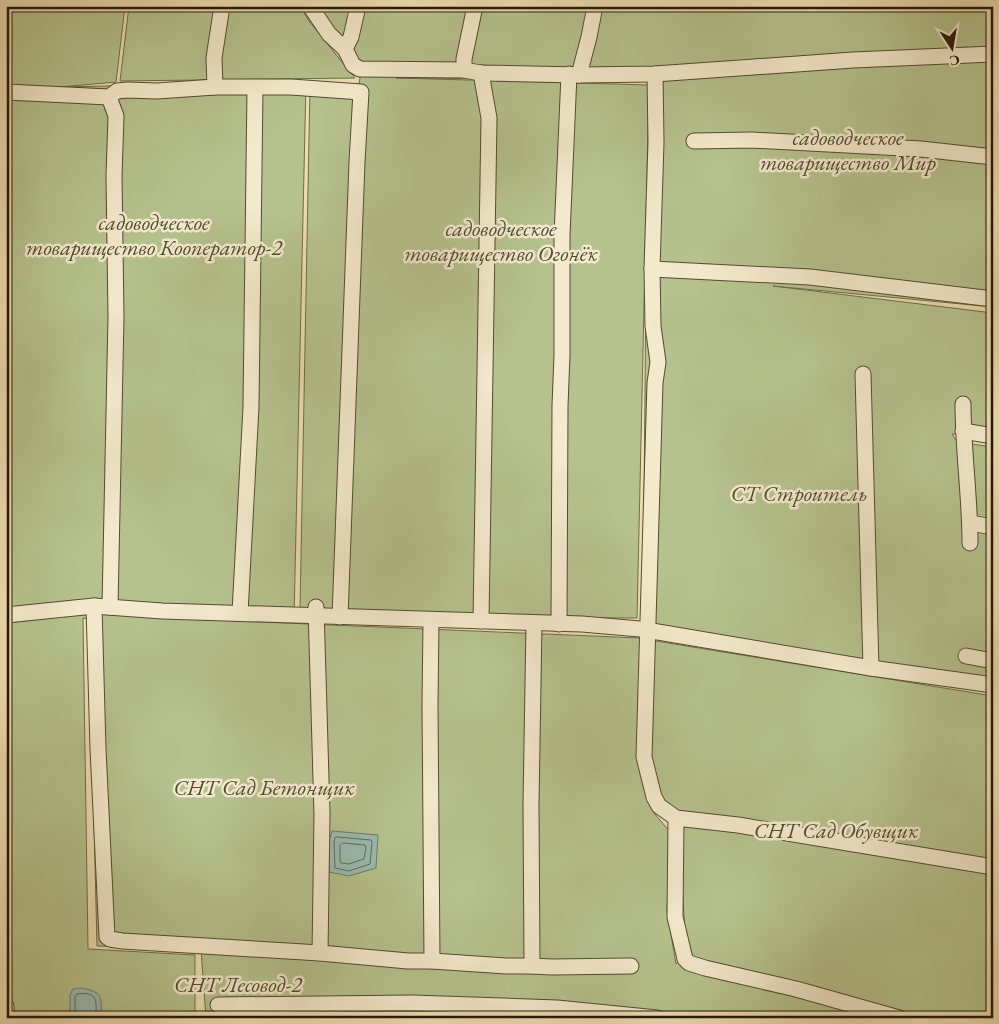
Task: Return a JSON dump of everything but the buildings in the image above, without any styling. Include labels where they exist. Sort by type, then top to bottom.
[{"type":"street","points":[[214,87],[214,58],[222,6]]},
{"type":"street","points":[[310,6],[329,34],[345,49],[353,65],[360,69],[464,70],[481,73],[574,75],[655,74],[853,60],[993,54]]},
{"type":"street","points":[[345,49],[351,37],[358,6]]},
{"type":"street","points":[[464,70],[464,59],[475,6]]},
{"type":"street","points":[[559,624],[562,235],[574,75],[588,36],[595,6]]},
{"type":"street","points":[[481,73],[488,118],[481,621]]},
{"type":"street","points":[[655,74],[656,142],[652,269],[653,326],[658,362],[655,383],[644,757],[654,797],[659,806],[676,818],[738,825],[993,868]]},
{"type":"street","points":[[7,95],[109,97],[117,91],[156,91],[214,87],[291,87],[361,92],[340,617]]},
{"type":"street","points":[[240,613],[251,407],[254,88]]},
{"type":"street","points":[[109,97],[116,116],[114,176],[116,317],[110,607]]},
{"type":"street","points":[[694,141],[752,140],[921,149],[993,157]]},
{"type":"street","points":[[652,269],[810,277],[993,299]]},
{"type":"street","points":[[863,374],[871,668]]},
{"type":"street","points":[[963,404],[970,543]]},
{"type":"street","points":[[963,430],[993,436]]},
{"type":"street","points":[[970,523],[993,527]]},
{"type":"street","points":[[94,606],[107,937],[122,941],[320,953],[408,961],[506,966],[631,966]]},
{"type":"street","points":[[6,615],[94,606],[162,611],[240,613],[316,611],[340,617],[601,626],[647,630],[871,668],[993,685]]},
{"type":"street","points":[[316,611],[322,814],[320,953]]},
{"type":"street","points":[[431,620],[432,961]]},
{"type":"street","points":[[532,966],[531,805],[534,623]]},
{"type":"street","points":[[966,656],[993,661]]},
{"type":"street","points":[[676,818],[675,917],[685,959],[689,963],[796,989],[899,1018]]},
{"type":"street","points":[[218,1005],[412,1003],[557,1008],[657,1018]]},
{"type":"street","points":[[6,1006],[6,1018]]},
{"type":"green space","points":[[6,6],[125,6],[116,82],[60,87],[306,82],[294,619],[189,619],[640,638],[637,742],[647,799],[654,813],[670,832],[667,911],[676,964],[686,950],[678,813],[658,797],[648,763],[650,640],[993,696],[993,1018],[206,1018],[201,949],[97,946],[89,619],[83,618],[88,949],[195,955],[195,1018],[6,1018],[6,623],[42,619],[6,618]]},
{"type":"green space","points":[[129,6],[300,6],[309,21],[355,78],[120,81]]},
{"type":"green space","points":[[308,6],[993,6],[993,307],[773,286],[993,313],[993,435],[952,434],[957,442],[993,447],[993,681],[643,627],[646,271],[661,81],[396,78],[649,85],[637,618],[349,617],[300,610],[310,85],[359,84],[360,78],[316,25]]},
{"type":"water","points":[[332,831],[378,835],[376,868],[349,876],[329,872],[329,841]]},
{"type":"water","points":[[82,988],[98,994],[100,997],[101,1018],[70,1018],[70,995],[73,989]]},
{"type":"park label","name":"садоводческое товарищество Мир","points":[[848,150]]},
{"type":"park label","name":"садоводческое товарищество Кооператор-2","points":[[154,234]]},
{"type":"park label","name":"садоводческое товарищество Огонёк","points":[[501,240]]},
{"type":"park label","name":"СТ Строитель","points":[[799,493]]},
{"type":"park label","name":"СНТ Сад Бетонщик","points":[[264,787]]},
{"type":"park label","name":"СНТ Сад Обувщик","points":[[836,830]]},
{"type":"park label","name":"СНТ Лесовод-2","points":[[238,984]]}]
